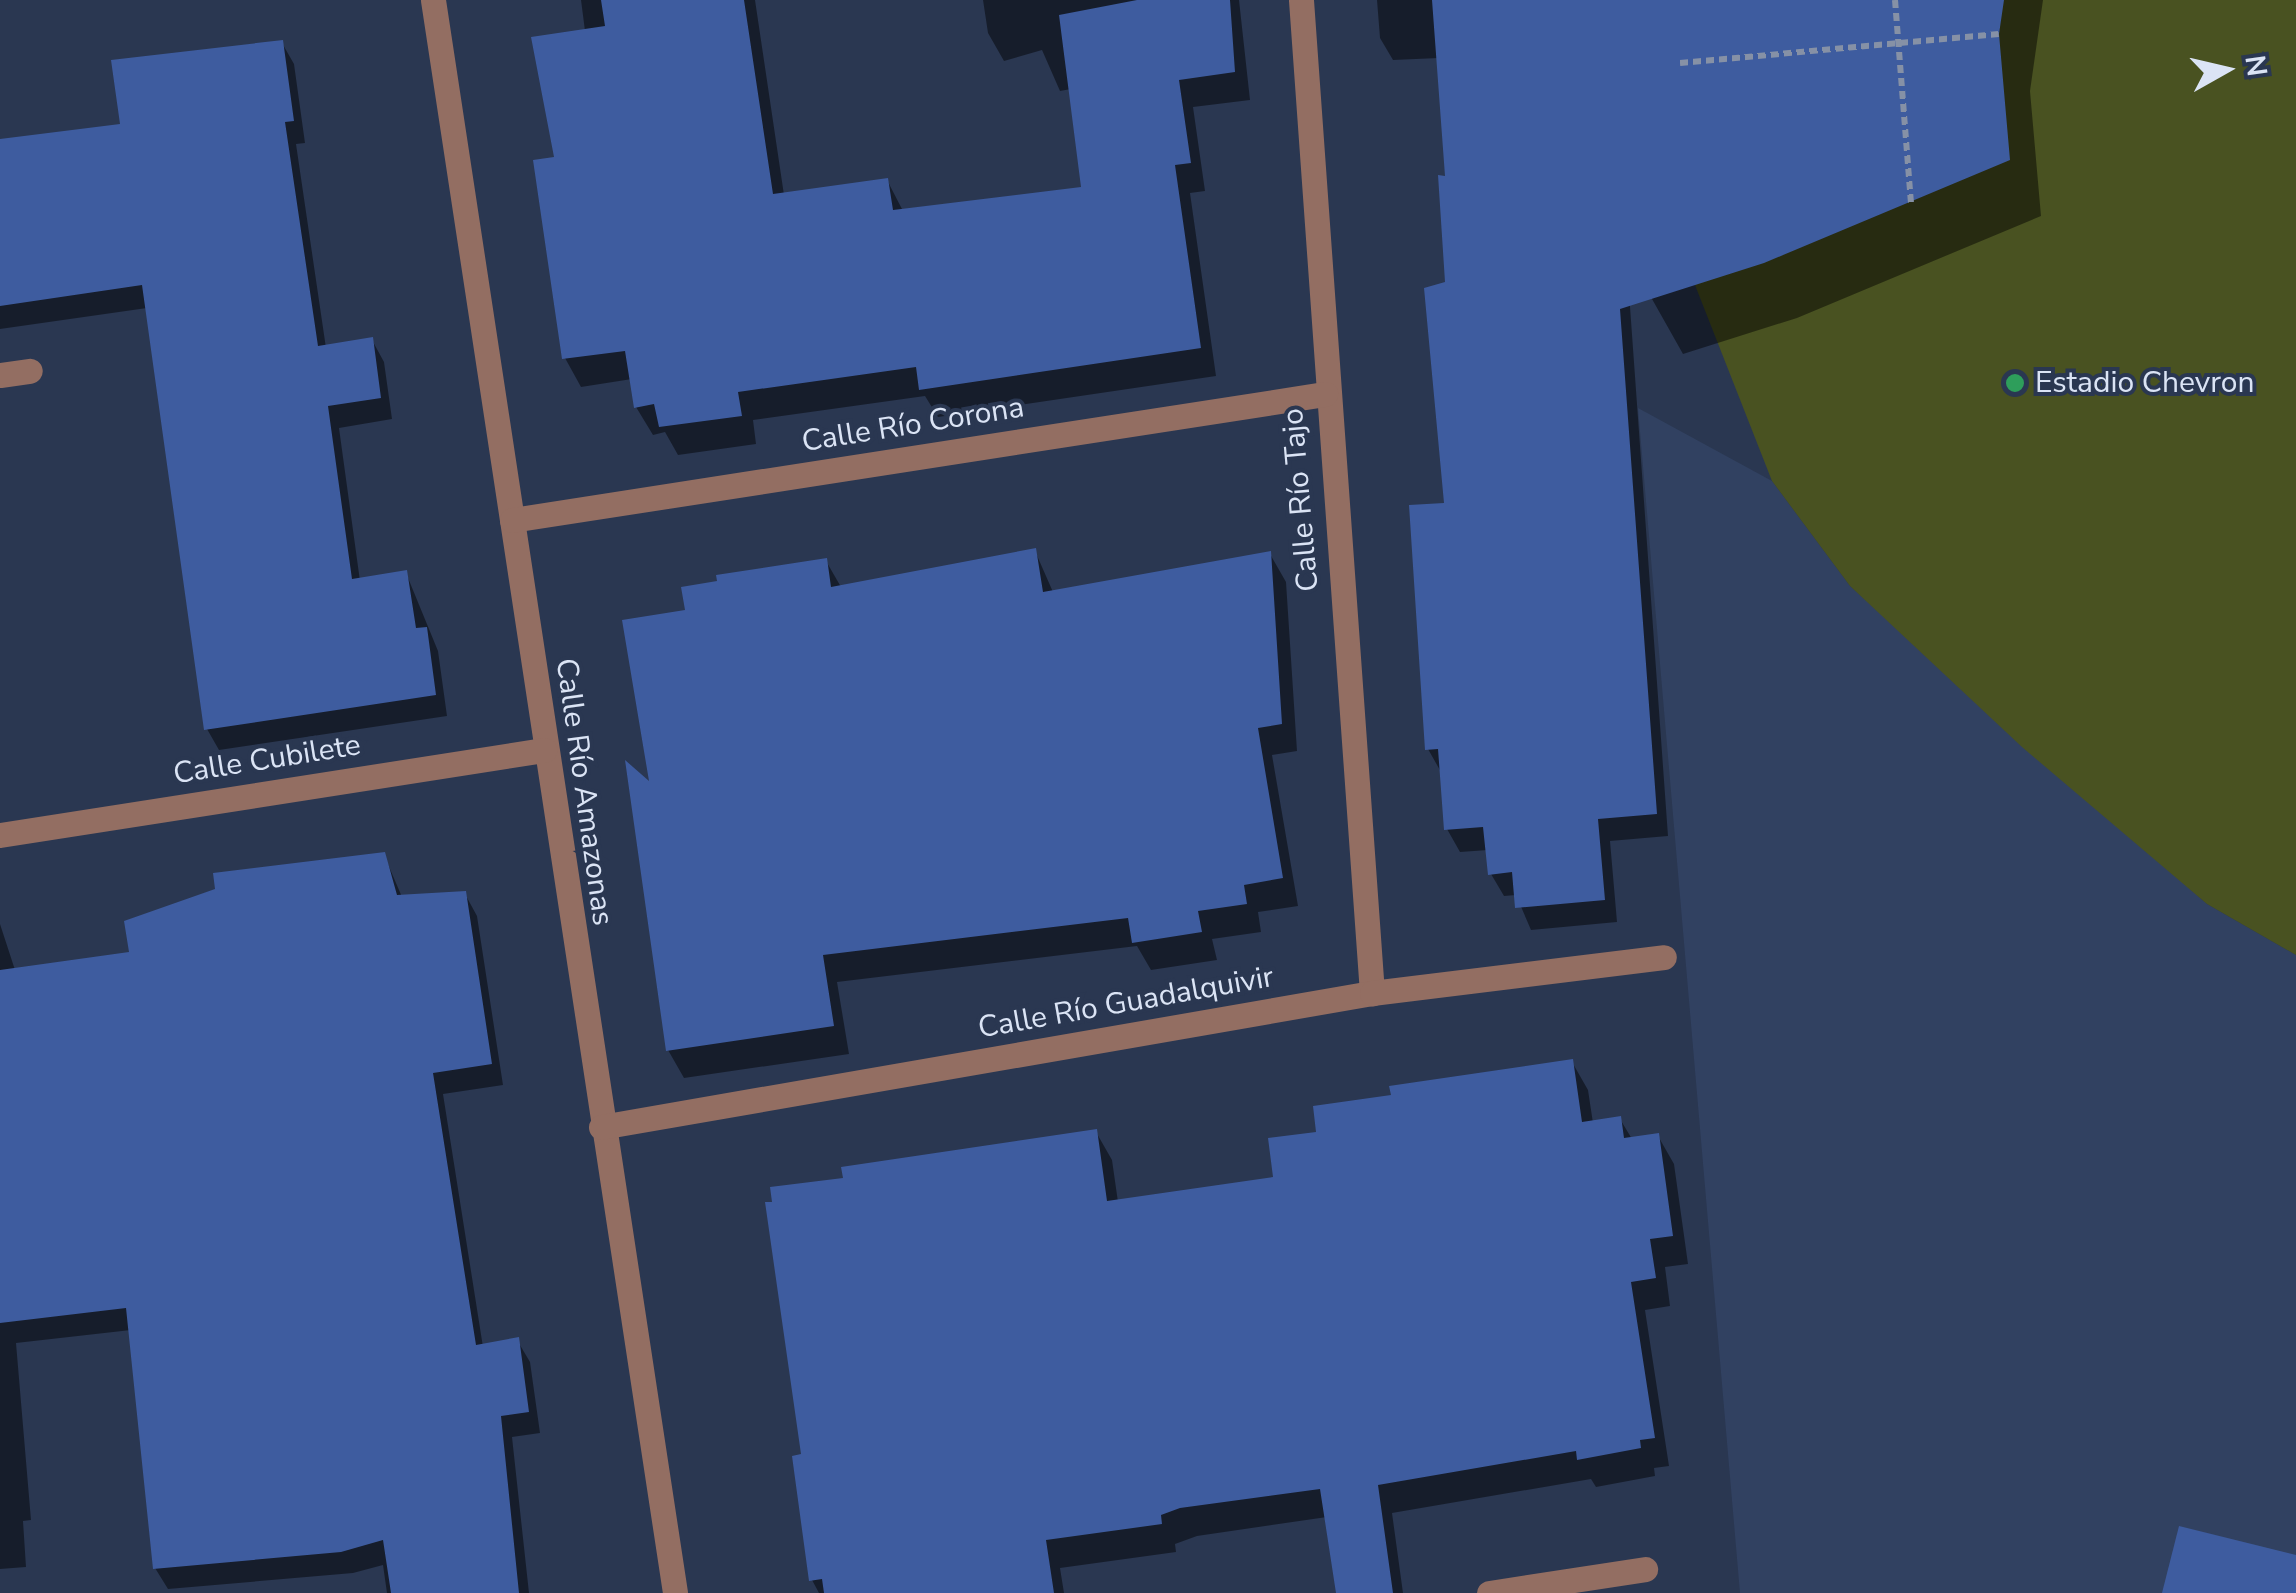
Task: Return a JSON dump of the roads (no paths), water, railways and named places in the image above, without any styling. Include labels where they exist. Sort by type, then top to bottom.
[{"type":"street","name":"Calle Río Amazonas","points":[[433,0],[601,1127],[675,1593]]},
{"type":"street","name":"Calle Río Tajo","points":[[1301,0],[1325,394],[1372,994]]},
{"type":"street","points":[[0,375],[30,371]]},
{"type":"street","name":"Calle Río Corona","points":[[512,520],[1325,394]]},
{"type":"street","name":"Calle Cubilete","points":[[0,835],[544,750]]},
{"type":"street","name":"Calle Río Guadalquivir","points":[[601,1127],[1372,994],[1664,957]]},
{"type":"street","points":[[1488,1593],[1645,1569]]},
{"type":"place","name":"Estadio Chevron","points":[[2015,383]]}]
